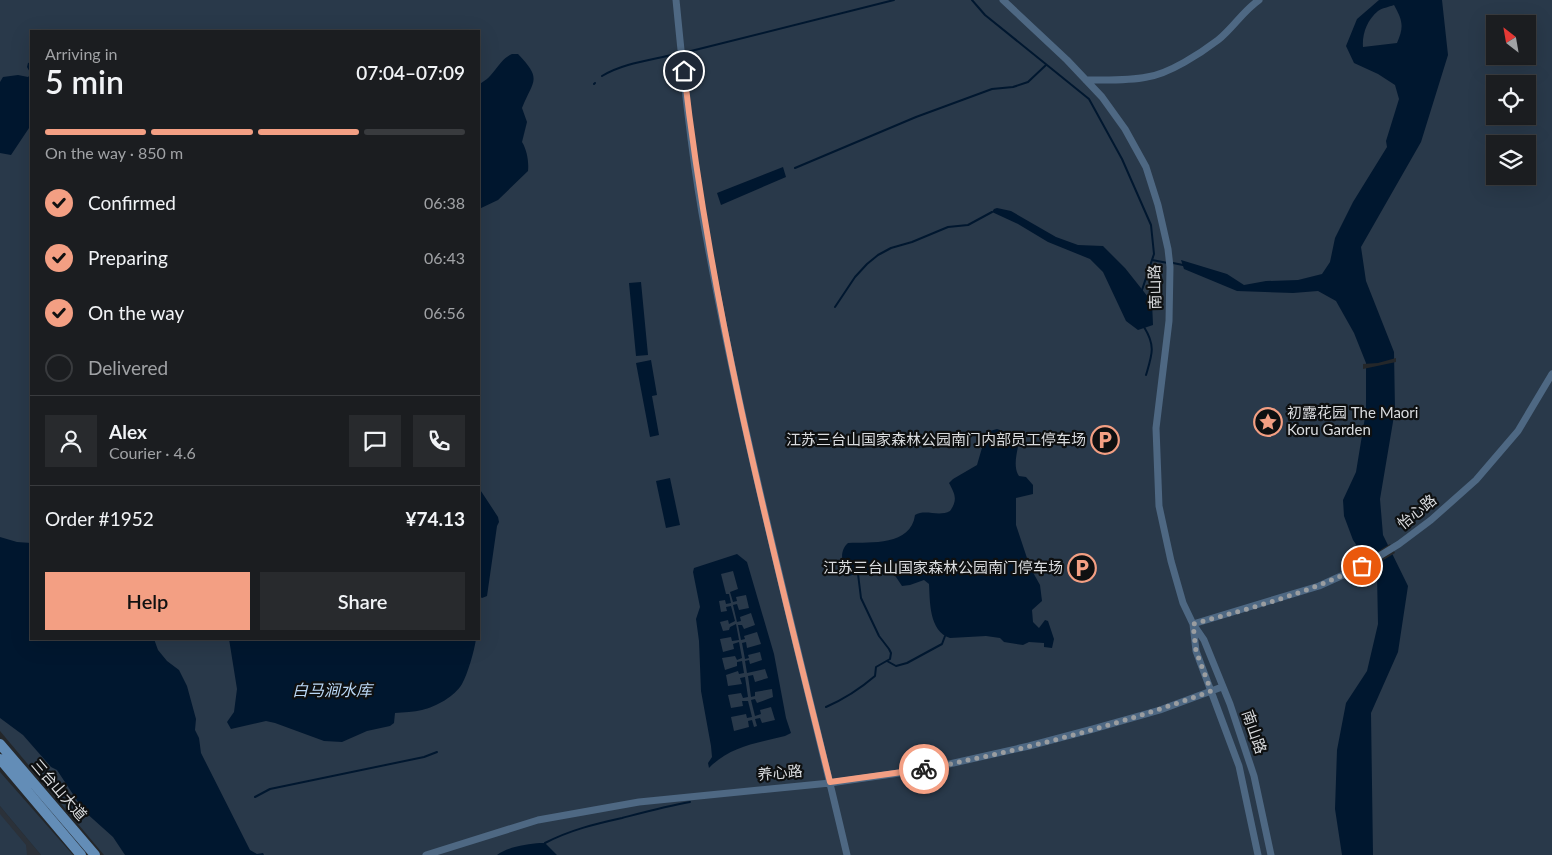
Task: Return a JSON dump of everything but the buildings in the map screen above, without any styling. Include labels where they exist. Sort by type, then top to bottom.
[{"type":"main road","name":"三台山大道","points":[[0,744],[95,855]]},
{"type":"main road","name":"三台山大道","points":[[0,759],[81,855]]},
{"type":"street","points":[[676,0],[687,103],[702,211],[721,313],[755,472],[847,855]]},
{"type":"street","name":"南山路","points":[[1003,0],[1086,80],[1125,130],[1146,166],[1158,205],[1170,267],[1169,321],[1156,428],[1159,506],[1182,603],[1204,640],[1230,704],[1254,776],[1271,855]]},
{"type":"street","points":[[1086,80],[1149,77],[1170,69],[1193,58],[1219,39],[1250,6],[1259,0]]},
{"type":"street","name":"怡心路","points":[[1193,624],[1318,586],[1362,566],[1399,544],[1431,520],[1476,480],[1518,431],[1552,374]]},
{"type":"street","name":"南山路","points":[[1193,624],[1196,651],[1238,766],[1258,855]]},
{"type":"street","name":"养心路","points":[[426,855],[538,820],[639,802],[830,782],[927,769],[1029,746],[1160,710],[1222,686]]},
{"type":"shaded area","points":[[0,0],[1552,0],[1552,855],[104,855],[0,731]]},
{"type":"shaded area","points":[[0,772],[73,855],[41,855],[0,806]]},
{"type":"shaded area","points":[[0,806],[41,855],[0,855]]},
{"type":"shaded area","points":[[0,814],[26,845],[27,855],[0,855]]},
{"type":"water","points":[[1379,0],[1442,0],[1448,55],[1421,142],[1361,247],[1366,281],[1394,352],[1395,410],[1380,499],[1383,535],[1408,586],[1398,652],[1371,713],[1373,855],[1342,855],[1335,809],[1337,750],[1346,703],[1367,671],[1378,624],[1377,575],[1353,540],[1344,516],[1343,500],[1356,472],[1366,411],[1366,363],[1354,333],[1336,301],[1318,291],[1293,293],[1237,291],[1184,269],[1181,260],[1227,274],[1244,285],[1266,281],[1298,280],[1322,274],[1330,262],[1335,238],[1353,202],[1387,147],[1386,141],[1399,99],[1395,85],[1378,74],[1354,63],[1346,46],[1357,19]],"holes":[[[1394,5],[1402,24],[1397,43],[1363,47],[1363,37],[1366,28],[1374,15],[1380,10]]]},
{"type":"water","points":[[512,54],[518,54],[531,69],[534,80],[522,108],[527,122],[522,142],[527,156],[528,171],[498,200],[480,209],[480,83],[489,77]]},
{"type":"water","points":[[30,62],[30,72],[27,67]]},
{"type":"water","points":[[18,75],[28,77],[30,75],[30,128],[11,155],[0,153],[0,82],[3,77]]},
{"type":"water","points":[[783,167],[786,177],[721,205],[717,193]]},
{"type":"water","points":[[997,208],[1011,211],[1056,237],[1078,245],[1103,246],[1125,268],[1152,302],[1153,325],[1138,330],[1126,321],[1103,272],[1090,259],[1048,242],[1018,224],[992,212]]},
{"type":"water","points":[[641,282],[648,355],[636,356],[629,283]]},
{"type":"water","points":[[651,360],[657,395],[652,396],[659,435],[650,437],[636,363]]},
{"type":"water","points":[[997,429],[1020,437],[1016,457],[1017,472],[1019,476],[1026,477],[1033,485],[1033,494],[1016,498],[1016,525],[1030,567],[1040,585],[1042,601],[1032,610],[1033,622],[1039,628],[1045,620],[1048,621],[1054,639],[1052,648],[1044,647],[1044,643],[1029,642],[1023,645],[1004,642],[1000,638],[986,636],[950,638],[943,634],[934,623],[929,584],[924,580],[902,586],[894,574],[846,576],[842,554],[848,543],[889,540],[906,532],[912,525],[915,515],[919,513],[946,513],[950,511],[955,497],[949,483],[977,465],[986,434]]},
{"type":"water","points":[[670,478],[680,525],[666,528],[656,481]]},
{"type":"water","points":[[480,490],[498,517],[499,522],[487,596],[482,598],[480,597]]},
{"type":"water","points":[[0,537],[17,542],[30,543],[30,640],[154,640],[158,650],[167,661],[179,670],[187,686],[196,719],[195,730],[199,738],[201,753],[250,850],[257,854],[263,853],[264,855],[125,855],[113,837],[84,811],[57,770],[51,767],[23,735],[0,718]]},
{"type":"water","points":[[737,554],[747,562],[774,654],[786,718],[791,733],[744,746],[726,755],[709,768],[708,763],[712,757],[701,691],[696,619],[700,607],[693,572],[694,568]],"holes":[[[733,571],[738,589],[730,592],[733,602],[737,601],[736,597],[746,595],[749,608],[739,610],[737,604],[733,605],[737,622],[741,621],[740,617],[751,613],[755,625],[744,629],[742,625],[738,625],[741,640],[745,639],[744,636],[757,632],[761,644],[747,648],[746,642],[742,643],[745,659],[749,658],[748,655],[760,652],[762,660],[750,664],[749,660],[745,661],[747,673],[765,669],[768,678],[755,682],[753,675],[748,676],[751,697],[755,696],[755,692],[772,689],[773,697],[757,703],[755,699],[751,700],[755,716],[761,714],[760,710],[771,707],[775,720],[762,723],[760,718],[755,719],[757,726],[754,727],[752,720],[748,721],[749,727],[734,731],[731,717],[746,714],[747,718],[752,717],[748,701],[742,701],[743,706],[731,708],[728,695],[741,693],[743,698],[748,697],[745,677],[740,678],[742,684],[728,686],[726,675],[738,671],[739,674],[744,673],[742,661],[737,662],[737,666],[725,670],[722,658],[735,656],[737,660],[742,658],[739,642],[733,644],[734,649],[723,652],[720,639],[731,637],[732,641],[739,640],[736,624],[730,627],[729,630],[723,631],[720,622],[728,620],[729,624],[735,621],[731,606],[726,607],[727,611],[721,612],[719,601],[725,600],[726,604],[731,603],[729,594],[726,594],[721,574]]]},
{"type":"water","name":"白马涧水库","points":[[229,640],[476,640],[462,684],[450,697],[427,709],[395,713],[394,723],[390,726],[367,731],[342,742],[324,741],[266,721],[231,729],[227,722],[234,712],[237,689]]},
{"type":"water","points":[[545,843],[557,855],[497,855],[512,848]]},
{"type":"pier","points":[[1396,358],[1396,362],[1363,369],[1363,364],[1378,363]]},
{"type":"pier","points":[[1390,544],[1395,553],[1370,568],[1364,560]]},
{"type":"waterway","points":[[687,52],[894,0]]},
{"type":"waterway","points":[[972,0],[985,15],[1089,99],[1122,159],[1151,225],[1154,254],[1142,290]]},
{"type":"waterway","points":[[602,76],[628,65],[676,54]]},
{"type":"waterway","points":[[795,168],[916,117],[992,89],[1013,87],[1028,82],[1046,65]]},
{"type":"waterway","points":[[835,307],[855,277],[878,255],[891,248],[912,242],[948,227],[968,225],[992,212]]},
{"type":"waterway","points":[[1152,260],[1168,263]]},
{"type":"waterway","points":[[1173,263],[1183,265]]},
{"type":"waterway","points":[[1144,327],[1148,334],[1152,351],[1146,375]]},
{"type":"waterway","points":[[826,707],[864,685],[875,676],[876,667],[890,659],[891,653],[879,636],[861,598],[858,574]]},
{"type":"waterway","points":[[887,661],[896,666],[907,663],[942,644],[945,636]]},
{"type":"waterway","points":[[255,797],[270,789],[424,757],[437,752]]},
{"type":"waterway","points":[[545,843],[564,834],[592,825],[690,802]]},
{"type":"way so far","points":[[924,769],[1029,746],[1093,729],[1160,710],[1211,691],[1196,651],[1193,624],[1296,594],[1343,576],[1362,566]]},
{"type":"place","name":"初露花园 The Maori Koru Garden","points":[[1268,422]]},
{"type":"place","name":"江苏三台山国家森林公园南门内部员工停车场","points":[[1105,440]]},
{"type":"place","name":"江苏三台山国家森林公园南门停车场","points":[[1082,568]]},
{"type":"route","points":[[684,71],[702,211],[721,313],[755,472],[830,782],[924,769]]}]
